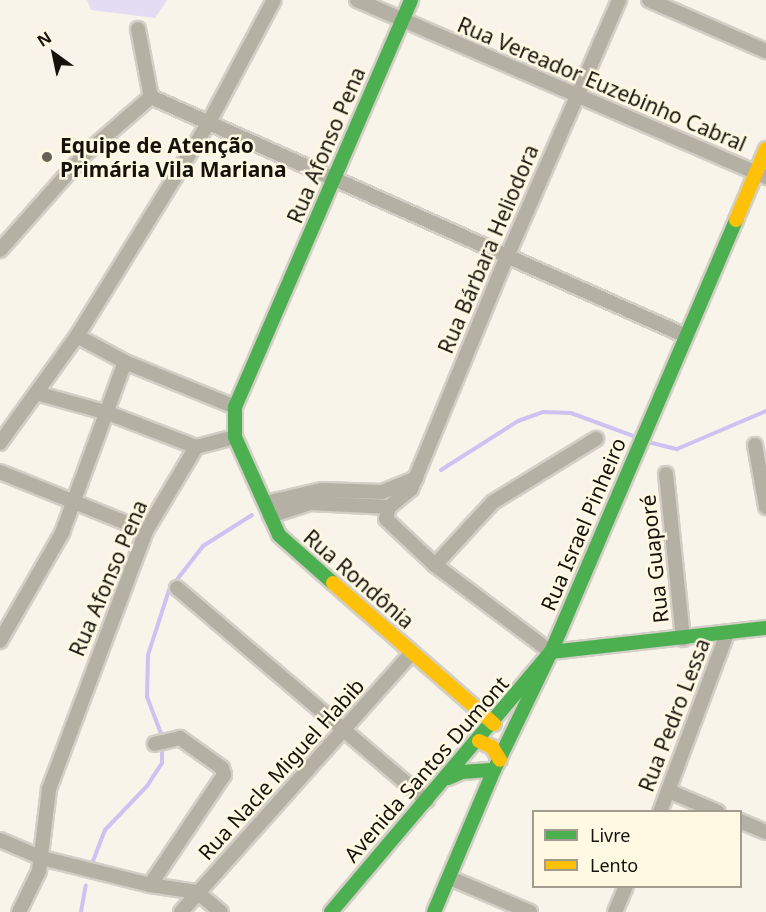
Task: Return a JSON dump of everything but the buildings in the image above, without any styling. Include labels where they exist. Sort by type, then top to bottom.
[{"type":"main road","name":"Rua Afonso Pena","points":[[235,437],[235,407],[411,0]]},
{"type":"main road","name":"Rua Israel Pinheiro","points":[[434,912],[497,765],[551,652],[686,336],[762,175],[766,149]]},
{"type":"main road","name":"Rua Rondônia","points":[[235,437],[279,535],[494,724]]},
{"type":"main road","points":[[551,652],[766,628]]},
{"type":"main road","name":"Avenida Santos Dumont","points":[[331,912],[494,724],[551,652]]},
{"type":"main road","points":[[446,779],[479,770],[497,765],[492,747],[475,746],[479,770]]},
{"type":"street","points":[[0,443],[78,336],[208,124],[274,0]]},
{"type":"street","name":"Rua Vereador Euzebinho Cabral","points":[[357,0],[576,97],[762,175]]},
{"type":"street","name":"Rua Bárbara Heliodora","points":[[389,507],[411,489],[416,478],[506,259],[619,0]]},
{"type":"street","points":[[649,0],[766,51]]},
{"type":"street","points":[[138,29],[150,97]]},
{"type":"street","points":[[150,97],[506,259],[686,336]]},
{"type":"street","points":[[0,250],[84,154],[150,97]]},
{"type":"street","points":[[78,336],[125,362],[235,407]]},
{"type":"street","points":[[0,641],[41,576],[108,413],[125,362]]},
{"type":"street","points":[[36,393],[108,413],[196,447],[235,437]]},
{"type":"street","points":[[435,565],[493,502],[596,439]]},
{"type":"street","points":[[755,445],[766,507]]},
{"type":"street","name":"Rua Afonso Pena","points":[[19,912],[33,888],[42,858],[49,789],[146,531],[196,447]]},
{"type":"street","points":[[0,472],[146,531]]},
{"type":"street","name":"Rua Guaporé","points":[[666,474],[683,639]]},
{"type":"street","points":[[267,509],[322,490],[382,492],[416,478]]},
{"type":"street","points":[[267,509],[310,503],[389,507],[386,519],[435,565],[551,652]]},
{"type":"street","points":[[177,588],[347,730],[427,801]]},
{"type":"street","name":"Rua Pedro Lessa","points":[[661,810],[727,634]]},
{"type":"street","name":"Rua Nacle Miguel Habib","points":[[181,912],[347,730],[412,653]]},
{"type":"street","points":[[150,885],[224,775],[222,768],[183,740],[171,739],[155,744]]},
{"type":"street","points":[[669,791],[713,810]]},
{"type":"street","points":[[742,821],[766,832]]},
{"type":"street","points":[[0,840],[42,858],[150,885],[197,892],[221,912]]},
{"type":"street","points":[[450,878],[530,912]]},
{"type":"street","points":[[615,912],[625,888]]},
{"type":"shaded area","points":[[87,0],[167,0],[155,18],[91,10]]},
{"type":"waterway","points":[[648,442],[677,449],[766,411]]},
{"type":"waterway","points":[[441,470],[518,421],[543,412],[571,413],[636,437]]},
{"type":"waterway","points":[[93,861],[105,830],[147,786],[162,763],[162,736],[147,697],[148,655],[169,590],[203,546],[252,515]]},
{"type":"waterway","points":[[81,912],[86,885]]},
{"type":"traffic: fast","points":[[333,583],[279,535],[235,437],[235,407],[411,0]]},
{"type":"traffic: fast","points":[[434,912],[494,770],[551,652],[736,220]]},
{"type":"traffic: fast","points":[[331,912],[551,652],[766,628]]},
{"type":"traffic: fast","points":[[448,778],[462,772],[494,770]]},
{"type":"traffic: slow","points":[[736,220],[766,149]]},
{"type":"traffic: slow","points":[[333,583],[494,724]]},
{"type":"traffic: slow","points":[[479,741],[492,747],[500,760]]},
{"type":"place","name":"Equipe de Atenção Primária Vila Mariana","points":[[47,157]]}]
